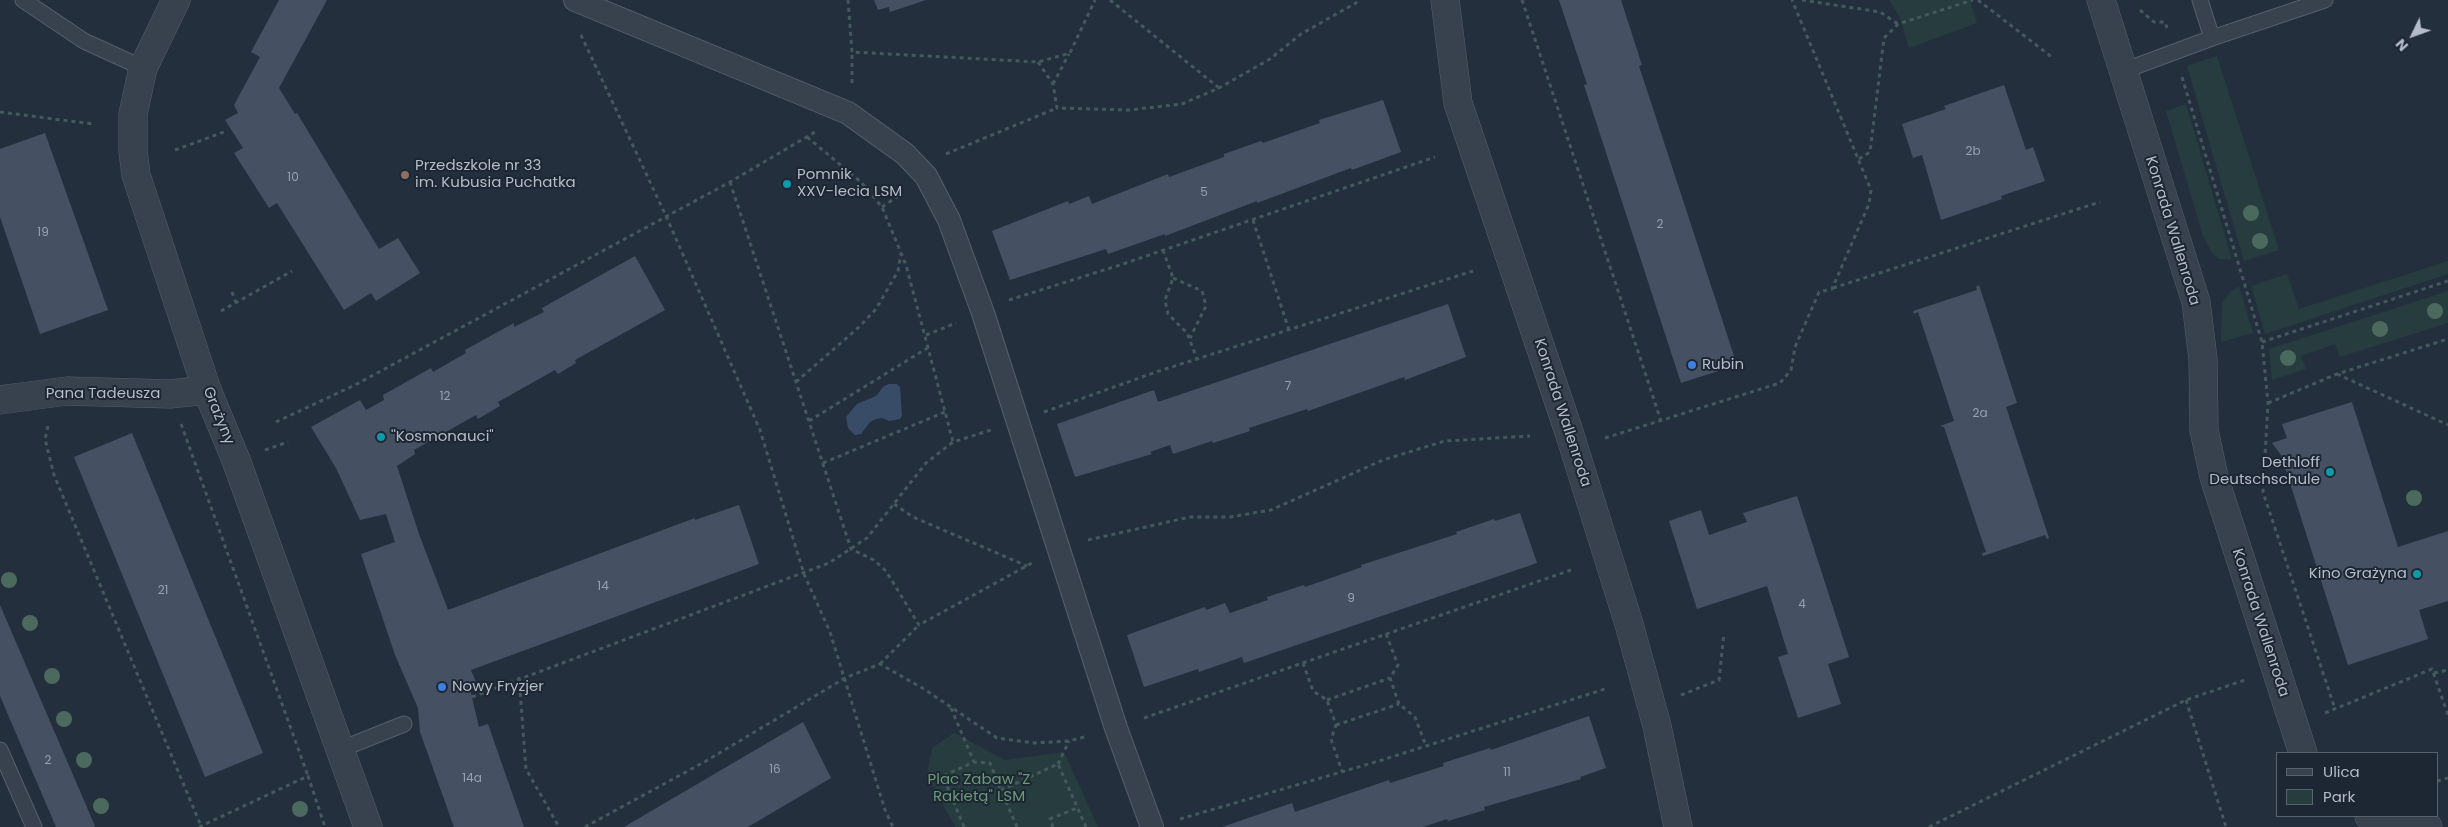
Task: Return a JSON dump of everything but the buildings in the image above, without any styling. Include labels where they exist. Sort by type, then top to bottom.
[{"type":"street","name":"Grażyny","points":[[176,0],[143,68],[133,114],[132,151],[136,175],[207,390],[236,460],[368,827]]},
{"type":"street","points":[[575,0],[848,113],[905,154],[926,176],[949,220],[981,309],[1116,728],[1152,827]]},
{"type":"street","name":"Konrada Wallenroda","points":[[1445,0],[1458,103],[1566,423],[1629,624],[1657,726],[1678,827]]},
{"type":"street","name":"Konrada Wallenroda","points":[[2101,0],[2196,302],[2203,359],[2204,430],[2214,477],[2303,752]]},
{"type":"street","name":"Pana Tadeusza","points":[[0,400],[67,391],[170,394],[207,390]]},
{"type":"street","points":[[2370,817],[2375,821],[2429,827],[2448,823]]},
{"type":"lane","points":[[23,0],[84,41],[143,68]]},
{"type":"lane","points":[[2200,0],[2212,38]]},
{"type":"lane","points":[[2123,71],[2212,38],[2325,0]]},
{"type":"lane","points":[[339,750],[404,724]]},
{"type":"lane","points":[[0,750],[34,827]]},
{"type":"path","points":[[276,422],[355,386],[730,182],[848,113],[852,93],[852,52],[848,0]]},
{"type":"path","points":[[1053,84],[1095,0]]},
{"type":"path","points":[[1110,0],[1219,88]]},
{"type":"path","points":[[918,168],[980,138],[1057,108],[1129,110],[1182,104],[1219,88],[1270,59],[1301,34],[1361,0]]},
{"type":"path","points":[[1522,0],[1661,421]]},
{"type":"path","points":[[1832,288],[1869,204],[1871,190],[1793,2],[1802,0],[1880,12],[1898,24]]},
{"type":"path","points":[[1859,159],[1870,152],[1884,38],[1898,24],[1973,0]]},
{"type":"path","points":[[1978,0],[2053,58]]},
{"type":"path","points":[[2139,8],[2142,13],[2154,22],[2165,22],[2262,342],[2268,403],[2263,492],[2335,709]]},
{"type":"path","points":[[578,27],[666,216],[760,430],[804,574],[830,632],[885,810],[893,827]]},
{"type":"path","points":[[852,52],[1038,62],[1070,53]]},
{"type":"path","points":[[1038,62],[1053,84],[1057,108]]},
{"type":"path","points":[[0,112],[93,124]]},
{"type":"path","points":[[175,150],[224,132]]},
{"type":"path","points":[[808,137],[861,182],[882,207],[901,252],[929,347],[952,442]]},
{"type":"path","points":[[981,309],[1253,220],[1435,157]]},
{"type":"path","points":[[730,182],[851,548],[874,560],[886,571],[919,625]]},
{"type":"path","points":[[1600,440],[1780,383],[1791,370],[1795,347],[1819,292],[2100,202]]},
{"type":"path","points":[[1253,220],[1289,330]]},
{"type":"path","points":[[1163,250],[1172,278],[1165,300],[1168,314],[1187,333],[1197,359]]},
{"type":"path","points":[[796,382],[859,327],[876,309],[898,270],[901,252]]},
{"type":"path","points":[[221,311],[292,271]]},
{"type":"path","points":[[472,697],[519,677],[804,574],[829,563],[867,538],[926,462],[952,442],[1197,359],[1474,271]]},
{"type":"path","points":[[1172,278],[1202,291],[1206,306],[1190,338]]},
{"type":"path","points":[[2262,342],[2448,281]]},
{"type":"path","points":[[232,292],[236,303]]},
{"type":"path","points":[[2268,403],[2337,374],[2448,339]]},
{"type":"path","points":[[809,421],[929,347]]},
{"type":"path","points":[[2337,374],[2448,425]]},
{"type":"path","points":[[823,463],[945,412]]},
{"type":"path","points":[[178,416],[325,827]]},
{"type":"path","points":[[49,420],[45,439],[54,475],[200,826],[308,776]]},
{"type":"path","points":[[584,827],[706,761],[845,678],[880,664],[919,625],[1059,547],[1190,517],[1230,517],[1271,510],[1383,460],[1445,442],[1530,436]]},
{"type":"path","points":[[258,453],[288,442]]},
{"type":"path","points":[[894,504],[912,517],[1027,566]]},
{"type":"path","points":[[880,664],[997,738],[1034,743],[1069,741],[1116,728],[1571,570]]},
{"type":"path","points":[[1680,696],[1719,680],[1724,633]]},
{"type":"path","points":[[1327,700],[1390,678],[1398,665],[1386,634]]},
{"type":"path","points":[[1303,663],[1313,691],[1327,700],[1336,725],[1331,739],[1342,771]]},
{"type":"path","points":[[2320,715],[2432,669],[2448,715]]},
{"type":"path","points":[[2434,673],[2448,670]]},
{"type":"path","points":[[519,677],[526,769],[559,827]]},
{"type":"path","points":[[1390,678],[1399,704],[1415,717],[1426,746]]},
{"type":"path","points":[[1929,827],[2186,700],[2245,680]]},
{"type":"path","points":[[1152,827],[1426,746],[1605,689]]},
{"type":"path","points":[[2186,700],[2226,827]]},
{"type":"path","points":[[1336,725],[1399,704]]},
{"type":"path","points":[[951,708],[974,762]]},
{"type":"path","points":[[1001,790],[1058,764],[1069,741]]},
{"type":"path","points":[[964,827],[943,776],[974,762],[990,763],[1017,827]]},
{"type":"path","points":[[1058,764],[1086,827]]},
{"type":"path","points":[[1054,827],[1050,819],[1078,808]]},
{"type":"green space","points":[[1889,0],[1970,0],[1977,23],[1909,48],[1900,18]]},
{"type":"green space","points":[[2217,56],[2279,250],[2244,261],[2187,66]]},
{"type":"green space","points":[[2186,104],[2232,260],[2219,259],[2212,253],[2203,236],[2166,111]]},
{"type":"green space","points":[[2448,261],[2448,274],[2265,334],[2251,286],[2287,274],[2299,309]]},
{"type":"green space","points":[[2239,286],[2253,333],[2221,342],[2222,303],[2230,292]]},
{"type":"green space","points":[[2448,291],[2448,323],[2340,357],[2335,344],[2301,356],[2306,369],[2272,380],[2269,349]]},
{"type":"green space","name":"Plac Zabaw \"Z Rakietą\" LSM","points":[[954,733],[1005,760],[1064,752],[1098,827],[955,827],[927,774],[932,748]]},
{"type":"water","points":[[897,384],[900,387],[902,416],[900,419],[889,421],[882,418],[876,419],[870,422],[861,434],[855,435],[848,428],[846,417],[857,404],[876,396],[884,386]]},
{"type":"place","name":"Przedszkole nr 33 im. Kubusia Puchatka","points":[[405,175]]},
{"type":"place","name":"Pomnik XXV-lecia LSM","points":[[787,184]]},
{"type":"place","name":"Rubin","points":[[1692,365]]},
{"type":"place","name":"''Kosmonauci\"","points":[[381,437]]},
{"type":"place","name":"Dethloff Deutschschule","points":[[2330,472]]},
{"type":"place","name":"Kino Grażyna","points":[[2417,574]]},
{"type":"place","name":"Nowy Fryzjer","points":[[442,687]]}]
